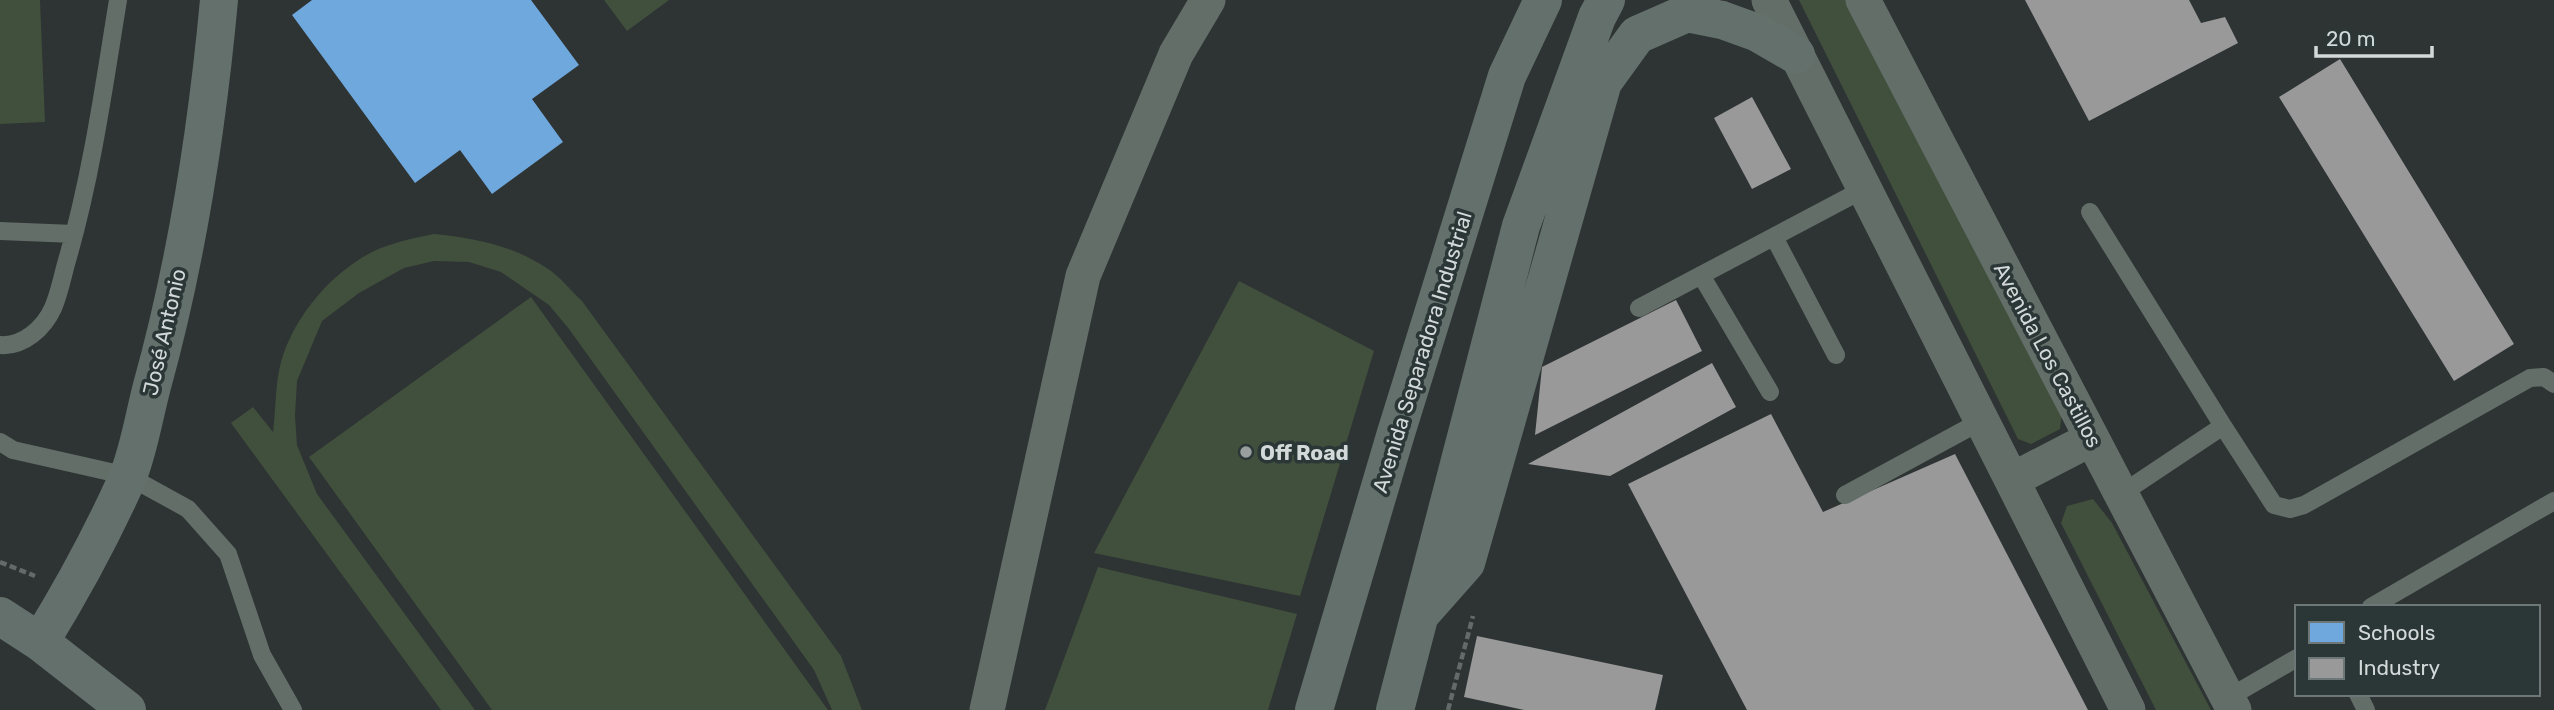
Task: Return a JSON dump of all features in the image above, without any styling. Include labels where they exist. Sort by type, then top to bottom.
[{"type":"main road","name":"José Antonio","points":[[40,642],[72,591],[128,476],[165,339],[193,203],[210,102],[219,0]]},
{"type":"main road","name":"Avenida Separadora Industrial","points":[[1314,710],[1400,420],[1507,76],[1543,0]]},
{"type":"main road","points":[[1395,710],[1521,226],[1597,17],[1606,0]]},
{"type":"main road","points":[[1420,615],[1466,563],[1603,82],[1637,35],[1687,13],[1722,20],[1758,33],[1796,55]]},
{"type":"main road","points":[[0,617],[40,642],[127,710]]},
{"type":"street","points":[[987,710],[1083,276],[1176,54],[1208,0]]},
{"type":"street","points":[[1769,0],[2128,710]]},
{"type":"street","name":"Avenida Los Castillos","points":[[1863,0],[2231,704]]},
{"type":"street","points":[[2012,480],[2091,439]]},
{"type":"lane","points":[[0,345],[9,346],[36,334],[52,309],[74,234],[118,0]]},
{"type":"lane","points":[[1639,308],[1864,189]]},
{"type":"lane","points":[[2090,212],[2274,505],[2290,509],[2310,502],[2529,378],[2544,377],[2554,384]]},
{"type":"lane","points":[[0,230],[74,234]]},
{"type":"lane","points":[[1774,237],[1836,355]]},
{"type":"lane","points":[[1701,275],[1770,392]]},
{"type":"lane","points":[[1845,495],[1983,420]]},
{"type":"lane","points":[[2121,494],[2223,426]]},
{"type":"lane","points":[[0,442],[13,450],[128,476],[188,509],[228,554],[262,654],[293,710]]},
{"type":"lane","points":[[2374,605],[2554,501]]},
{"type":"lane","points":[[2231,704],[2295,658]]},
{"type":"green space","points":[[0,0],[40,0],[45,122],[0,124]]},
{"type":"green space","points":[[604,0],[669,0],[627,31]]},
{"type":"green space","points":[[1799,0],[1846,0],[2062,412],[2060,429],[2031,444],[2018,439]]},
{"type":"green space","points":[[434,234],[478,240],[519,253],[550,270],[582,301],[841,656],[862,710],[832,710],[814,670],[549,305],[501,272],[469,262],[434,261],[404,268],[359,293],[322,321],[297,381],[295,416],[297,445],[317,494],[475,710],[441,710],[231,423],[253,407],[273,432],[278,379],[286,346],[312,302],[336,277],[363,257],[380,249]]},
{"type":"green space","name":"Off Road","points":[[1239,281],[1374,351],[1300,596],[1094,553]]},
{"type":"green space","points":[[531,297],[828,710],[492,710],[309,457]]},
{"type":"green space","points":[[2093,499],[2112,523],[2211,710],[2156,710],[2061,523],[2067,506]]},
{"type":"green space","points":[[1098,567],[1297,614],[1268,710],[1045,710]]},
{"type":"building: Schools","points":[[312,0],[531,0],[579,65],[532,99],[563,142],[492,194],[460,150],[415,183],[292,15]]},
{"type":"building: Industry","points":[[2025,0],[2189,0],[2201,23],[2225,17],[2238,43],[2089,121]]},
{"type":"building: Industry","points":[[2340,59],[2514,344],[2454,381],[2279,97]]},
{"type":"building: Industry","points":[[1752,97],[1791,169],[1752,189],[1714,118]]},
{"type":"building: Industry","points":[[1676,300],[1702,351],[1535,435],[1542,367]]},
{"type":"building: Industry","points":[[1712,363],[1736,407],[1610,476],[1528,464]]},
{"type":"building: Industry","points":[[1771,414],[1823,512],[1955,454],[2088,710],[1747,710],[1628,484]]},
{"type":"building: Industry","points":[[1477,636],[1663,675],[1655,710],[1524,710],[1464,697]]},
{"type":"place","name":"Off Road","points":[[1246,452]]}]
